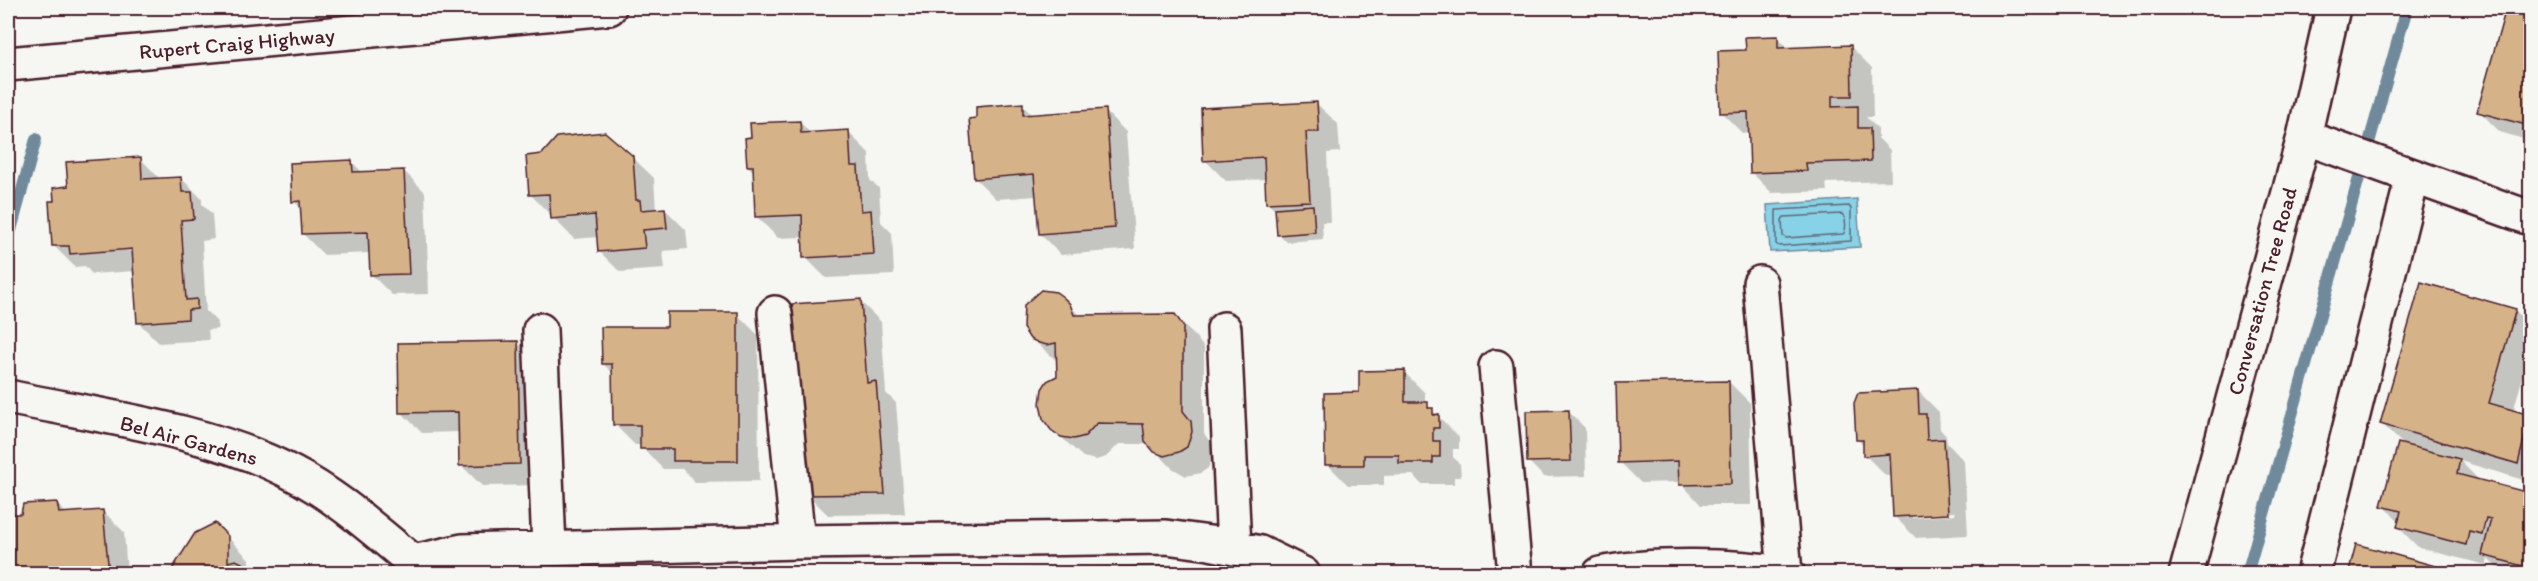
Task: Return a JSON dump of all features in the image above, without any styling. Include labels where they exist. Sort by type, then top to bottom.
[{"type":"street","name":"Rupert Craig Highway","points":[[8,64],[609,8]]},
{"type":"street","name":"Conversation Tree Road","points":[[2186,573],[2304,137],[2333,8]]},
{"type":"street","points":[[2304,137],[2530,218]]},
{"type":"street","points":[[2313,573],[2402,172]]},
{"type":"street","points":[[1600,573],[1628,568],[1723,568],[1786,573],[1760,283]]},
{"type":"street","points":[[775,313],[798,542]]},
{"type":"street","points":[[1224,329],[1234,548]]},
{"type":"street","points":[[540,330],[549,548]]},
{"type":"street","points":[[1496,367],[1515,573]]},
{"type":"street","name":"Bel Air Gardens","points":[[8,397],[163,430],[243,450],[293,474],[342,504],[414,568]]},
{"type":"street","points":[[414,568],[462,551],[798,542],[1166,537],[1260,554],[1303,573]]},
{"type":"green space","points":[[1235,564],[1255,573],[835,574]]},
{"type":"water","points":[[1857,199],[1860,247],[1770,252],[1767,205]]},
{"type":"building","points":[[2506,8],[2530,8],[2530,126],[2477,112]]},
{"type":"building","points":[[1778,36],[1778,48],[1851,45],[1852,96],[1832,96],[1832,107],[1858,106],[1858,128],[1870,128],[1871,161],[1806,163],[1807,171],[1750,173],[1748,112],[1720,113],[1718,51],[1746,50],[1745,37]]},
{"type":"building","points":[[1317,102],[1319,132],[1306,132],[1310,201],[1266,203],[1264,157],[1203,161],[1201,108]]},
{"type":"building","points":[[1023,103],[1023,115],[1106,109],[1115,228],[1039,234],[1034,174],[974,179],[969,119],[976,118],[976,107]]},
{"type":"building","points":[[800,121],[801,133],[849,130],[851,166],[858,166],[861,211],[871,210],[874,254],[803,258],[802,215],[755,217],[753,166],[747,166],[745,138],[751,137],[750,123]]},
{"type":"building","points":[[605,132],[633,156],[636,200],[640,200],[641,210],[665,208],[667,228],[643,230],[645,248],[598,252],[595,215],[551,219],[549,194],[529,195],[526,156],[542,154],[557,137]]},
{"type":"building","points":[[141,157],[142,179],[181,177],[182,192],[192,192],[194,219],[181,220],[186,300],[197,299],[197,309],[188,310],[188,319],[137,323],[132,249],[70,254],[69,246],[52,246],[49,201],[54,201],[53,188],[68,186],[66,162]]},
{"type":"building","points":[[352,160],[353,172],[404,170],[409,274],[370,275],[368,232],[302,234],[300,201],[292,202],[290,163]]},
{"type":"building","points":[[1313,205],[1315,232],[1277,235],[1275,208]]},
{"type":"building","points":[[2421,282],[2516,309],[2489,403],[2530,415],[2518,464],[2380,424]]},
{"type":"building","points":[[1041,290],[1056,292],[1063,297],[1070,304],[1074,315],[1175,314],[1183,326],[1183,411],[1191,421],[1192,432],[1187,447],[1164,456],[1154,452],[1145,441],[1143,424],[1097,423],[1085,436],[1074,439],[1061,437],[1051,430],[1043,419],[1040,404],[1042,389],[1047,381],[1057,376],[1056,343],[1047,345],[1030,339],[1023,328],[1024,305]]},
{"type":"building","points":[[861,299],[867,383],[876,381],[885,494],[805,495],[792,304]]},
{"type":"building","points":[[667,312],[738,312],[738,461],[673,461],[673,449],[640,449],[640,425],[613,425],[612,364],[602,364],[601,327],[667,327]]},
{"type":"building","points":[[518,341],[520,464],[459,466],[458,412],[399,413],[398,343]]},
{"type":"building","points":[[1405,370],[1405,402],[1428,402],[1428,408],[1433,408],[1433,415],[1439,414],[1439,428],[1433,428],[1433,441],[1440,441],[1440,457],[1433,457],[1433,463],[1399,463],[1399,455],[1364,455],[1364,465],[1325,465],[1324,393],[1359,392],[1359,371]]},
{"type":"building","points":[[1729,381],[1731,484],[1679,485],[1678,461],[1618,463],[1616,383]]},
{"type":"building","points":[[1918,390],[1919,414],[1926,414],[1927,440],[1944,439],[1948,514],[1893,517],[1890,454],[1863,456],[1863,440],[1856,440],[1854,403],[1858,393]]},
{"type":"building","points":[[1569,410],[1571,461],[1527,462],[1526,411]]},
{"type":"building","points":[[2398,443],[2460,459],[2457,474],[2530,493],[2530,568],[2482,555],[2491,519],[2486,518],[2482,534],[2469,531],[2466,545],[2397,527],[2401,511],[2381,506]]},
{"type":"building","points":[[57,502],[59,513],[103,510],[109,574],[8,574],[8,514],[21,514],[23,504]]},
{"type":"building","points":[[215,523],[228,536],[228,562],[236,560],[260,572],[259,574],[169,574],[195,533]]},
{"type":"building","points":[[2356,544],[2464,574],[2348,574]]},
{"type":"waterway","points":[[2247,574],[2407,8]]},
{"type":"waterway","points":[[8,241],[36,139]]}]
